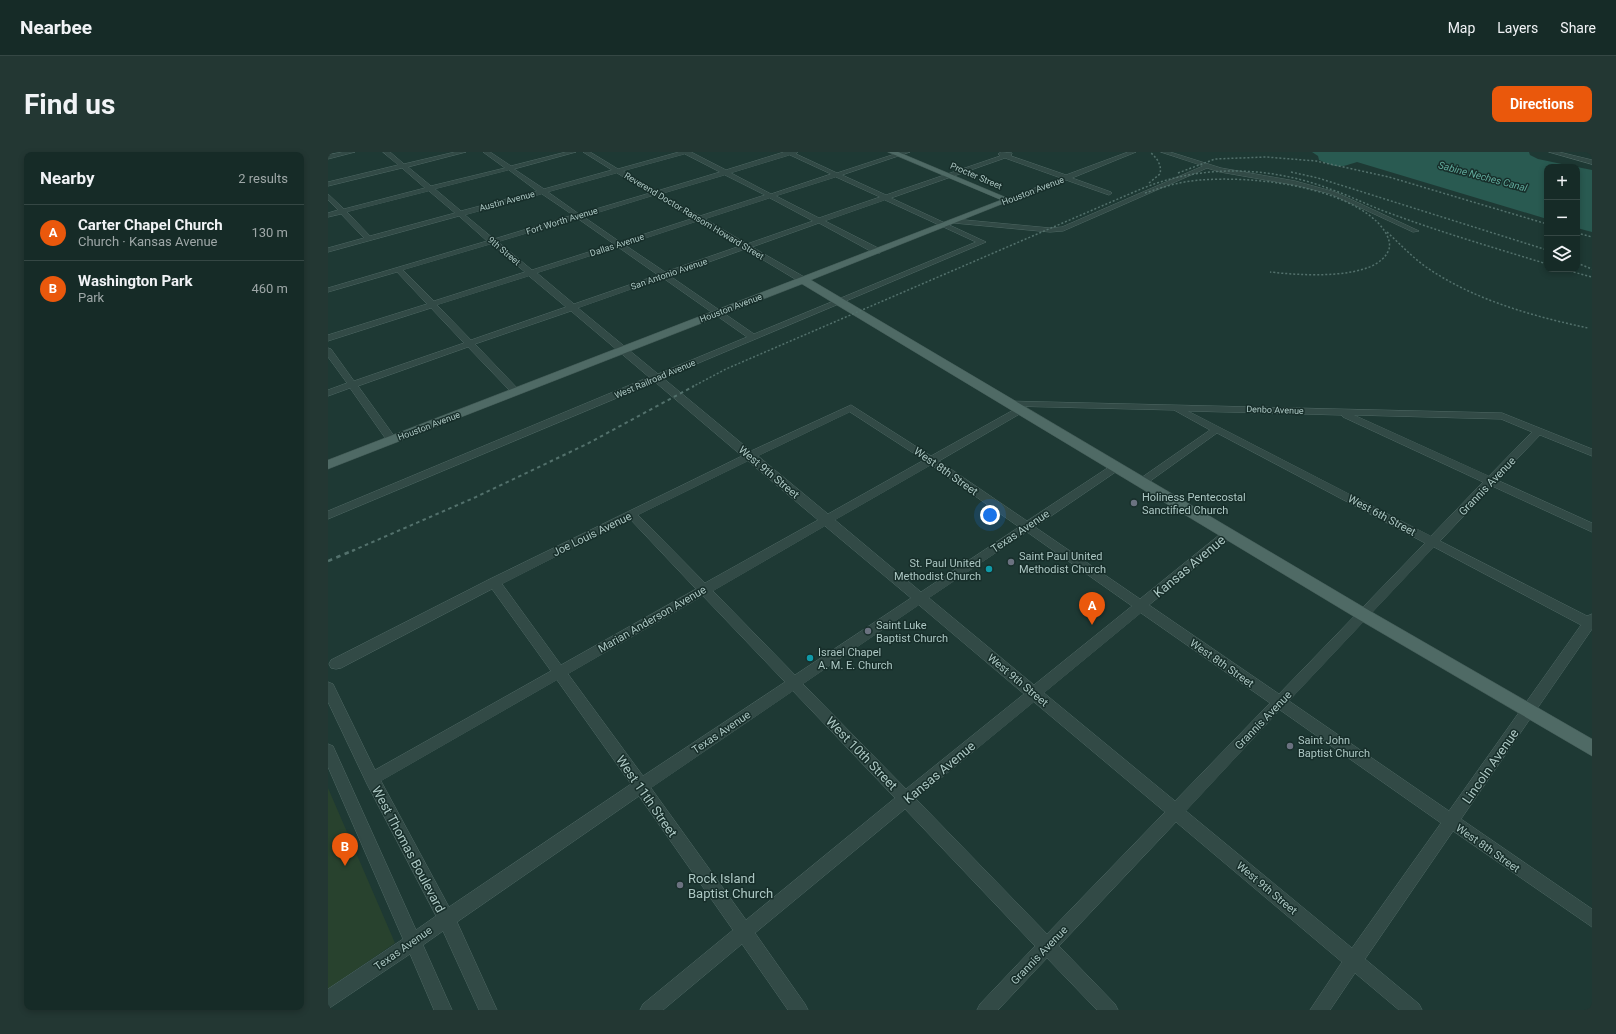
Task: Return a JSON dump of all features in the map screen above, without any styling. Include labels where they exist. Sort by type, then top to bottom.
[{"type":"main road","name":"Procter Street","points":[[899,153],[1008,200]]},
{"type":"main road","name":"Houston Avenue","points":[[328,465],[1008,200]]},
{"type":"main road","points":[[803,280],[839,303],[1364,615],[1592,748]]},
{"type":"street","points":[[328,157],[352,152]]},
{"type":"street","name":"9th Street","points":[[386,152],[624,350]]},
{"type":"street","points":[[328,184],[463,152]]},
{"type":"street","points":[[486,152],[754,338]]},
{"type":"street","points":[[328,215],[573,152]]},
{"type":"street","name":"Reverend Doctor Ransom Howard Street","points":[[586,152],[803,280]]},
{"type":"street","points":[[686,152],[877,251]]},
{"type":"street","name":"Austin Avenue","points":[[328,250],[686,152]]},
{"type":"street","points":[[995,152],[1007,154],[1062,173],[1068,177],[1109,193]]},
{"type":"street","name":"Houston Avenue","points":[[1008,200],[1133,152]]},
{"type":"street","points":[[1164,152],[1220,170],[1295,183],[1333,193],[1415,231]]},
{"type":"street","points":[[1552,152],[1592,162]]},
{"type":"street","points":[[791,153],[886,198],[950,223],[1050,230],[1063,229],[1204,168]]},
{"type":"street","name":"Fort Worth Avenue","points":[[328,290],[791,153]]},
{"type":"street","name":"Dallas Avenue","points":[[328,338],[836,175],[899,153]]},
{"type":"street","name":"San Antonio Avenue","points":[[328,393],[950,176],[1007,154]]},
{"type":"street","points":[[328,196],[369,239]]},
{"type":"street","name":"West Railroad Avenue","points":[[328,515],[839,303],[982,242],[950,223]]},
{"type":"street","points":[[398,269],[516,392]]},
{"type":"street","name":"West 9th Street","points":[[624,350],[1413,1010]]},
{"type":"street","points":[[328,351],[392,440]]},
{"type":"street","name":"Denbo Avenue","points":[[1007,403],[1502,416],[1592,452]]},
{"type":"street","name":"Joe Louis Avenue","points":[[336,664],[494,582],[749,455],[850,408]]},
{"type":"street","name":"West 8th Street","points":[[850,408],[932,461],[1592,919]]},
{"type":"street","name":"West 6th Street","points":[[1176,408],[1590,625]]},
{"type":"street","name":"Marian Anderson Avenue","points":[[372,779],[1020,410]]},
{"type":"street","points":[[1341,412],[1592,528]]},
{"type":"street","points":[[1142,482],[1217,429]]},
{"type":"street","name":"Grannis Avenue","points":[[986,1010],[1540,430]]},
{"type":"street","name":"Texas Avenue","points":[[328,1000],[640,786],[1116,467]]},
{"type":"street","name":"West 10th Street","points":[[631,514],[1109,1010]]},
{"type":"street","name":"Kansas Avenue","points":[[648,1010],[744,933],[1228,534]]},
{"type":"street","name":"West 11th Street","points":[[494,582],[799,1010]]},
{"type":"street","name":"Lincoln Avenue","points":[[1319,1010],[1590,625]]},
{"type":"street","name":"West Thomas Boulevard","points":[[328,688],[372,779],[446,918],[488,1010]]},
{"type":"street","points":[[328,750],[414,941],[443,1010]]},
{"type":"shaded area","points":[[328,788],[395,943],[328,989]]},
{"type":"water","name":"Sabine Neches Canal","points":[[1312,152],[1529,152],[1530,155],[1538,159],[1562,164],[1544,164],[1544,218],[1357,162],[1342,166],[1330,165],[1319,160],[1318,156]]},
{"type":"water","points":[[1580,168],[1592,170],[1592,232],[1580,229]]},
{"type":"railway","points":[[1149,183],[1160,174],[1158,162],[1150,152]]},
{"type":"railway","points":[[1178,173],[1215,159],[1266,157],[1316,161],[1389,177],[1544,223]]},
{"type":"railway","points":[[692,387],[726,369],[1141,189],[1187,175],[1211,172],[1260,172],[1307,181],[1411,221],[1544,263]]},
{"type":"railway","points":[[1291,172],[1318,178],[1544,249]]},
{"type":"railway","points":[[1145,193],[1180,183],[1201,180],[1244,180],[1292,185],[1338,198],[1358,208],[1375,220],[1388,237],[1390,245],[1389,249],[1382,260],[1370,267],[1354,272],[1317,275],[1270,272]]},
{"type":"railway","points":[[1387,232],[1426,267],[1444,279],[1464,289],[1484,298],[1525,312],[1588,328]]},
{"type":"railway","points":[[1580,234],[1592,237]]},
{"type":"railway","points":[[1580,264],[1592,269]]},
{"type":"railway","points":[[1573,272],[1592,277]]},
{"type":"railway","points":[[352,551],[476,497],[587,444],[694,386]]},
{"type":"railway","points":[[328,561],[354,550]]},
{"type":"place","name":"Holiness Pentecostal Sanctified Church","points":[[1134,503]]},
{"type":"place","name":"Saint Paul United Methodist Church","points":[[1011,562]]},
{"type":"place","name":"St. Paul United Methodist Church","points":[[989,569]]},
{"type":"place","name":"Carter Chapel Church","points":[[1092,625]]},
{"type":"place","name":"Saint Luke Baptist Church","points":[[868,631]]},
{"type":"place","name":"Israel Chapel A. M. E. Church","points":[[810,658]]},
{"type":"place","name":"Saint John Baptist Church","points":[[1290,746]]},
{"type":"place","name":"Washington Park","points":[[345,866]]},
{"type":"place","name":"Rock Island Baptist Church","points":[[680,885]]}]
